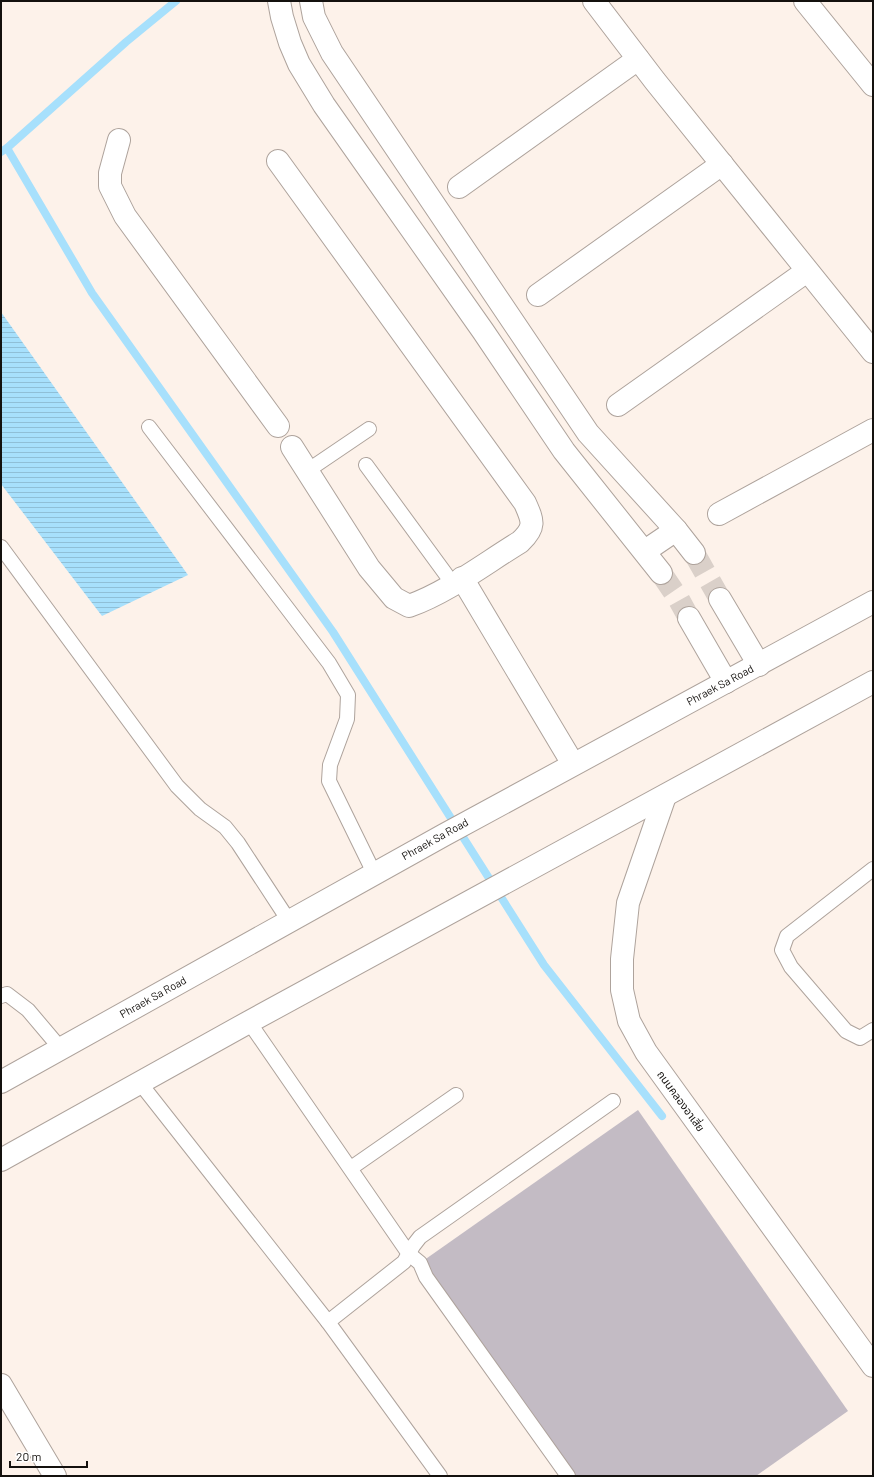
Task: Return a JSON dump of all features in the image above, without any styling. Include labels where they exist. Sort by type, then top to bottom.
[{"type":"street","points":[[279,1],[282,18],[290,43],[300,64],[324,105],[400,211],[564,451],[661,573]]},
{"type":"street","points":[[311,1],[314,17],[332,53],[588,433],[676,530],[694,553]]},
{"type":"street","points":[[594,1],[638,59],[873,352]]},
{"type":"street","points":[[805,1],[873,85]]},
{"type":"street","points":[[459,187],[638,59]]},
{"type":"street","points":[[324,105],[354,85]]},
{"type":"street","points":[[119,140],[110,173],[110,186],[126,216],[278,426]]},
{"type":"street","points":[[278,161],[525,503],[533,520],[529,533],[520,542],[458,581],[425,600],[409,606],[394,598],[369,568],[292,447]]},
{"type":"street","points":[[538,295],[722,164]]},
{"type":"street","points":[[400,211],[427,192]]},
{"type":"street","points":[[618,405],[807,270]]},
{"type":"street","points":[[483,331],[510,316]]},
{"type":"street","points":[[719,514],[873,430]]},
{"type":"street","points":[[564,451],[588,433]]},
{"type":"street","points":[[644,551],[676,530]]},
{"type":"street","points":[[458,581],[573,764]]},
{"type":"street","points":[[720,599],[759,665]]},
{"type":"street","name":"Phraek Sa Road","points":[[1,1082],[495,806],[759,665],[873,602]]},
{"type":"street","points":[[689,618],[726,682]]},
{"type":"street","points":[[1,1160],[484,893],[873,682]]},
{"type":"street","name":"ถนนคลองอาเสี่ย","points":[[665,796],[628,903],[622,959],[622,990],[629,1021],[646,1052],[873,1366]]},
{"type":"street","points":[[1,1385],[55,1476]]},
{"type":"lane","points":[[149,427],[329,664],[348,695],[347,719],[330,765],[329,781],[374,873]]},
{"type":"lane","points":[[307,471],[369,429]]},
{"type":"lane","points":[[366,465],[458,581]]},
{"type":"lane","points":[[1,547],[177,786],[200,809],[225,827],[238,843],[289,921]]},
{"type":"lane","points":[[873,869],[788,936],[782,950],[791,967],[846,1031],[860,1038],[873,1030]]},
{"type":"lane","points":[[1,996],[7,994],[28,1010],[61,1049]]},
{"type":"lane","points":[[249,1022],[409,1254],[420,1263],[426,1277],[568,1476]]},
{"type":"lane","points":[[140,1083],[328,1322],[440,1476]]},
{"type":"lane","points":[[351,1168],[456,1096]]},
{"type":"lane","points":[[328,1322],[404,1262],[420,1237],[613,1101]]},
{"type":"water","points":[[1,312],[188,575],[102,616],[1,484]]},
{"type":"building","points":[[638,1110],[848,1411],[756,1476],[569,1476],[420,1263]]},
{"type":"waterway","points":[[7,148],[126,42],[176,1]]},
{"type":"waterway","points":[[1,152],[7,148],[92,293],[333,632],[544,965],[662,1116]]},
{"type":"tunnel","points":[[694,553],[720,599]]},
{"type":"tunnel","points":[[661,573],[678,598],[689,618]]}]
